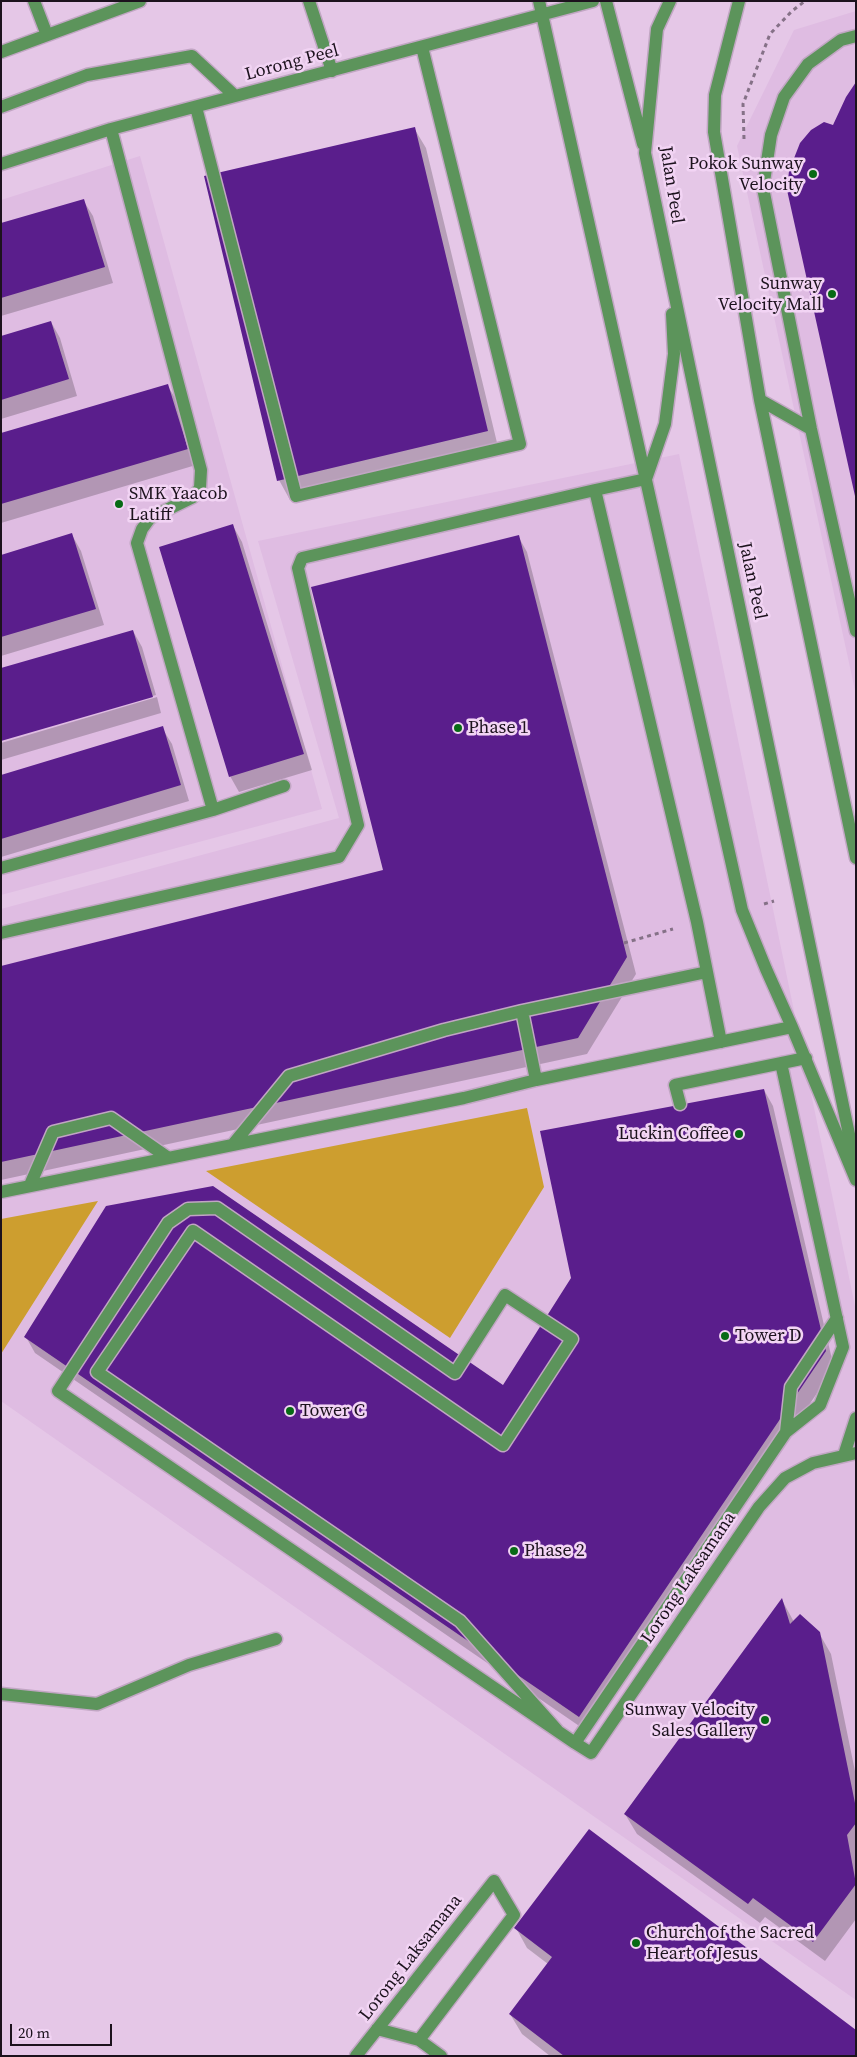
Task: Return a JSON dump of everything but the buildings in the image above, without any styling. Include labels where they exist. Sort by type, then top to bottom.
[{"type":"street","points":[[34,1],[48,35]]},
{"type":"street","points":[[1,52],[140,1]]},
{"type":"street","points":[[539,1],[742,910],[856,1180]]},
{"type":"street","name":"Lorong Peel","points":[[1,164],[111,129],[593,1]]},
{"type":"street","points":[[606,1],[645,153]]},
{"type":"street","name":"Jalan Peel","points":[[670,1],[657,29],[645,153],[856,1168]]},
{"type":"street","points":[[739,1],[715,95],[714,132],[760,400],[856,858]]},
{"type":"street","points":[[312,2],[332,71]]},
{"type":"street","points":[[856,36],[841,40],[808,64],[784,97],[771,135],[763,188],[811,429],[856,631]]},
{"type":"street","points":[[196,107],[296,496],[520,444],[422,47]]},
{"type":"street","points":[[1,107],[87,75],[192,56],[235,96]]},
{"type":"street","points":[[111,129],[201,470],[200,488],[193,497],[150,518],[142,528],[137,544],[212,810]]},
{"type":"street","points":[[646,479],[665,424],[674,354],[670,272]]},
{"type":"street","points":[[760,400],[811,429]]},
{"type":"street","points":[[1,934],[339,857],[358,825],[298,568],[302,558],[646,479]]},
{"type":"street","points":[[595,490],[707,972],[721,1042]]},
{"type":"street","points":[[1,868],[212,810],[284,786]]},
{"type":"street","points":[[234,1143],[289,1076],[444,1030],[522,1011],[707,972]]},
{"type":"street","points":[[522,1011],[536,1080]]},
{"type":"street","points":[[1,1192],[234,1143],[464,1098],[536,1080],[792,1027]]},
{"type":"street","points":[[680,1104],[675,1085],[806,1058]]},
{"type":"street","points":[[557,1730],[460,1620],[97,1372],[192,1231],[503,1445],[572,1339],[505,1295],[455,1373],[217,1208],[188,1209],[168,1223],[58,1391],[575,1743],[786,1432],[820,1405],[843,1347],[781,1063]]},
{"type":"street","points":[[30,1186],[53,1132],[111,1118],[167,1157]]},
{"type":"street","points":[[786,1432],[791,1387],[837,1318]]},
{"type":"street","points":[[856,1418],[850,1454],[856,1461]]},
{"type":"street","name":"Lorong Laksamana","points":[[575,1743],[591,1753],[759,1507],[785,1478],[813,1463],[850,1454]]},
{"type":"street","points":[[1,1694],[97,1704],[189,1665],[276,1639]]},
{"type":"street","name":"Lorong Laksamana","points":[[356,2056],[494,1882],[514,1915],[419,2040]]},
{"type":"street","points":[[377,2028],[419,2040],[441,2056]]},
{"type":"shaded area","points":[[856,11],[856,695],[737,146],[794,30]]},
{"type":"shaded area","name":"SMK Yaacob Latiff","points":[[140,156],[322,809],[1,895],[1,200]]},
{"type":"shaded area","points":[[679,454],[856,1311],[856,2000],[1,1401],[1,909],[339,818],[258,541]]},
{"type":"shaded area","points":[[527,1108],[544,1187],[450,1338],[206,1171]]},
{"type":"shaded area","points":[[98,1201],[1,1354],[1,1219]]},
{"type":"place","name":"Pokok Sunway Velocity","points":[[813,174]]},
{"type":"place","name":"Sunway Velocity Mall","points":[[832,294]]},
{"type":"place","name":"SMK Yaacob Latiff","points":[[119,504]]},
{"type":"place","name":"Phase 1","points":[[458,728]]},
{"type":"place","name":"Luckin Coffee","points":[[739,1134]]},
{"type":"place","name":"Tower D","points":[[725,1336]]},
{"type":"place","name":"Tower C","points":[[290,1411]]},
{"type":"place","name":"Phase 2","points":[[514,1551]]},
{"type":"place","name":"Sunway Velocity Sales Gallery","points":[[765,1720]]},
{"type":"place","name":"Church of the Sacred Heart of Jesus","points":[[636,1943]]}]
